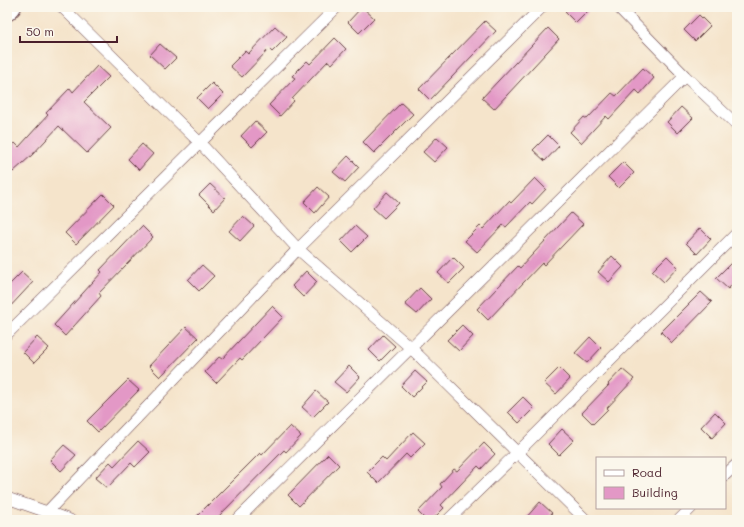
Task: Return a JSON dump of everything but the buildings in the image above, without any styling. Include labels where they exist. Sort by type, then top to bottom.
[{"type":"highway","points":[[7,12],[12,7]]},
{"type":"street","points":[[62,7],[200,143],[298,249],[411,348],[586,520]]},
{"type":"street","points":[[7,334],[337,7]]},
{"type":"street","points":[[48,512],[298,249],[542,7]]},
{"type":"street","points":[[618,7],[685,76],[737,125]]},
{"type":"street","points":[[237,520],[685,76]]},
{"type":"street","points":[[448,520],[737,233]]},
{"type":"street","points":[[726,474],[737,464]]},
{"type":"street","points":[[7,498],[70,520]]},
{"type":"street","points":[[679,520],[690,509]]}]
